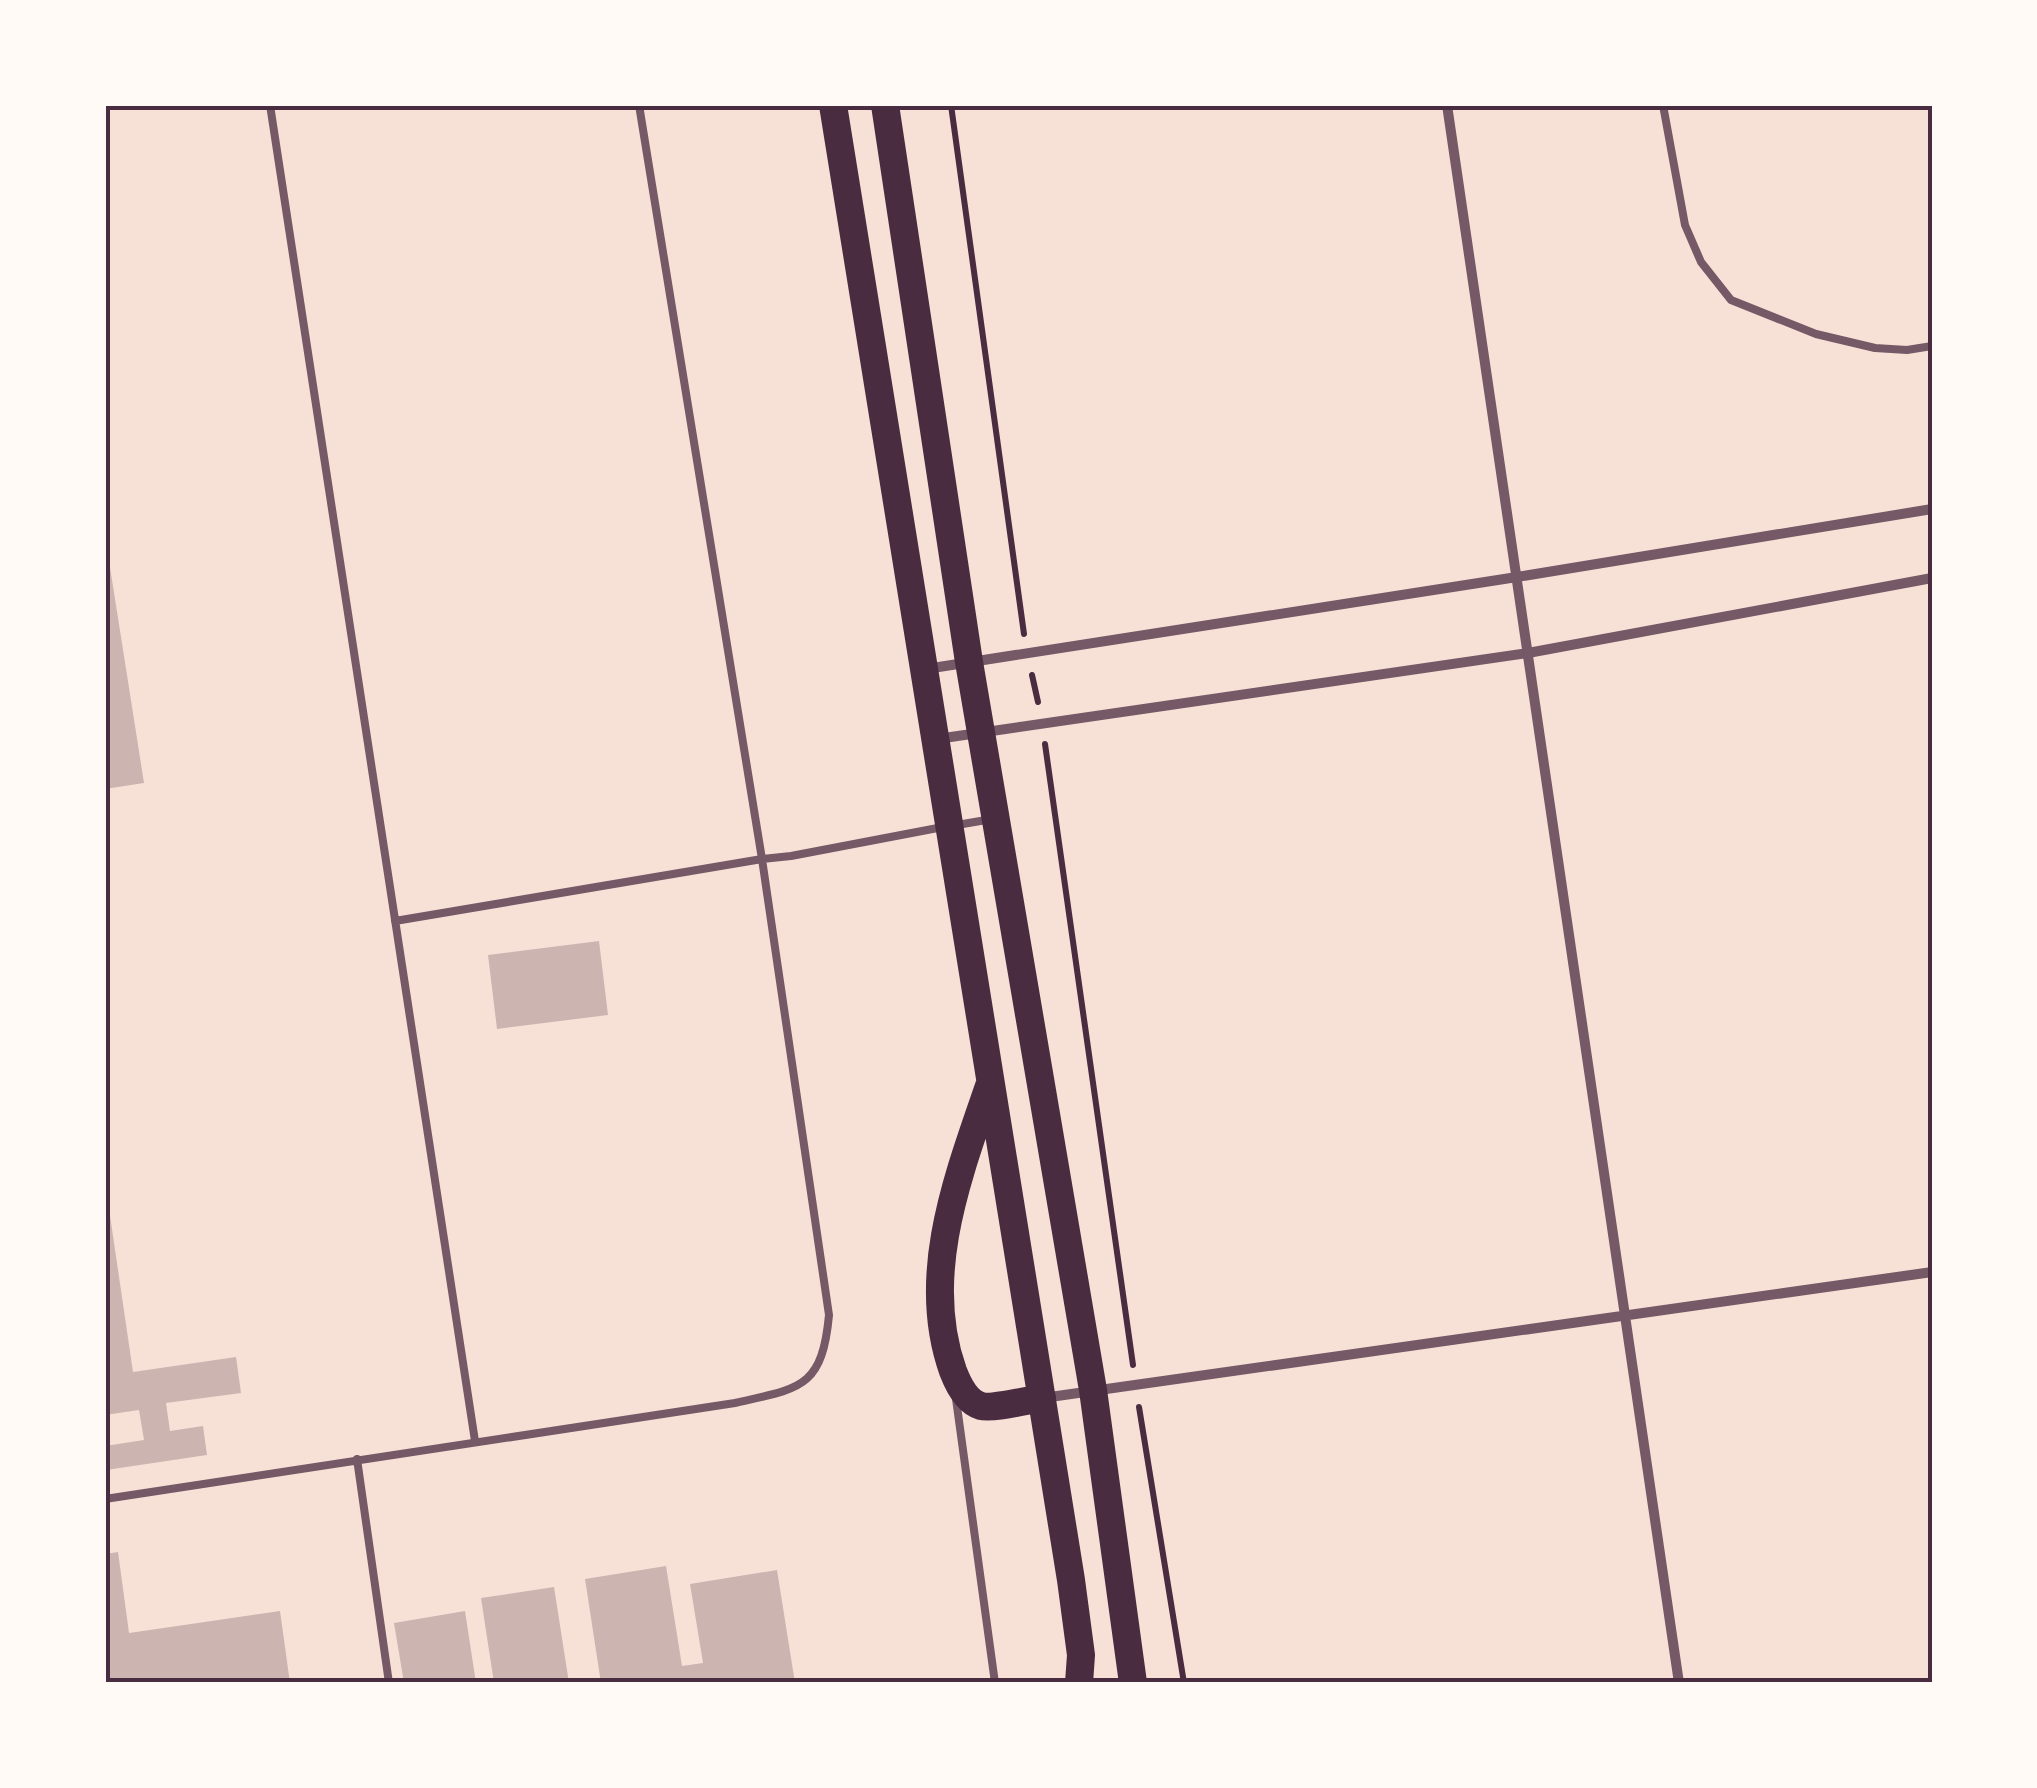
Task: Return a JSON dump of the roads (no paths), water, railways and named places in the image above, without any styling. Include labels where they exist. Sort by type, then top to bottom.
[{"type":"highway","points":[[834,105],[1082,1654],[1079,1683]]},
{"type":"highway","points":[[885,105],[968,662],[1093,1390],[1133,1683]]},
{"type":"highway","points":[[991,1080],[954,1187],[943,1250],[944,1336],[958,1384],[970,1400],[982,1407],[1042,1398]]},
{"type":"street","points":[[1447,105],[1678,1683]]},
{"type":"street","points":[[924,670],[1932,509]]},
{"type":"street","points":[[936,739],[1528,653],[1932,578]]},
{"type":"street","points":[[1042,1398],[1932,1272]]},
{"type":"lane","points":[[270,105],[475,1441]]},
{"type":"lane","points":[[105,1499],[735,1402],[792,1389],[818,1368],[830,1315],[762,859],[639,105]]},
{"type":"lane","points":[[1663,105],[1684,225],[1701,262],[1732,300],[1816,334],[1875,348],[1907,350],[1932,346]]},
{"type":"lane","points":[[395,921],[995,819]]},
{"type":"lane","points":[[951,1365],[995,1683]]},
{"type":"lane","points":[[960,1433],[968,1415],[982,1407]]},
{"type":"lane","points":[[358,1459],[389,1683]]}]
